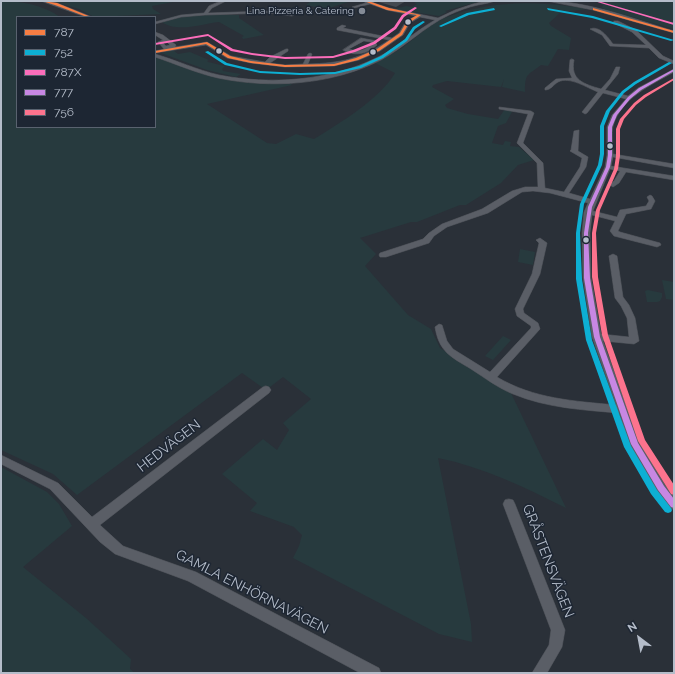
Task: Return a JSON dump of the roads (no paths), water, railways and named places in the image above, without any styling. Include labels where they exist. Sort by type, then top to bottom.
[{"type":"street","points":[[43,1],[56,4],[87,16]]},
{"type":"street","points":[[206,13],[211,7],[224,1]]},
{"type":"street","points":[[354,7],[369,1],[388,9],[437,19]]},
{"type":"street","points":[[156,53],[218,76],[244,80],[272,81],[312,78],[356,67],[398,48],[437,19],[466,6],[493,1]]},
{"type":"street","points":[[549,1],[594,9],[674,32]]},
{"type":"street","points":[[590,1],[600,6],[594,9]]},
{"type":"street","points":[[388,9],[395,6]]},
{"type":"street","points":[[196,10],[206,13]]},
{"type":"street","points":[[156,23],[181,16],[206,13],[268,12],[292,15]]},
{"type":"street","points":[[157,42],[166,49],[206,43],[212,45],[229,57],[266,64],[305,66],[334,65],[370,54],[401,34],[408,22],[420,15]]},
{"type":"street","points":[[616,22],[634,31],[661,57],[674,63]]},
{"type":"street","points":[[156,23],[161,27],[156,28]]},
{"type":"street","points":[[344,26],[337,30],[393,40]]},
{"type":"street","points":[[592,29],[604,34],[612,45],[650,47]]},
{"type":"street","points":[[156,34],[174,46],[156,53]]},
{"type":"street","points":[[364,52],[375,45],[372,44],[375,42],[363,39],[346,50],[370,54]]},
{"type":"street","points":[[157,42],[165,40]]},
{"type":"street","points":[[266,64],[272,58],[286,50]]},
{"type":"street","points":[[305,66],[310,54]]},
{"type":"street","points":[[572,60],[570,70],[576,80]]},
{"type":"street","points":[[585,112],[588,105],[616,75],[618,68]]},
{"type":"street","points":[[674,70],[647,84],[629,98],[618,110],[612,122],[608,167],[588,212],[586,233],[587,278],[597,337],[621,409],[635,444],[661,488],[674,504]]},
{"type":"street","points":[[547,89],[558,80],[576,80],[601,91],[629,98]]},
{"type":"street","points":[[501,108],[532,111],[520,143],[540,163],[542,190]]},
{"type":"street","points":[[565,195],[583,168],[585,157],[574,151],[577,131]]},
{"type":"street","points":[[610,155],[674,166]]},
{"type":"street","points":[[608,167],[674,178]]},
{"type":"street","points":[[613,185],[617,182],[624,170]]},
{"type":"street","points":[[383,255],[426,241],[431,233],[440,228],[467,216],[486,211],[515,192],[525,189],[542,190],[592,202]]},
{"type":"street","points":[[650,197],[652,201],[649,208],[623,212],[614,231],[617,234],[657,245]]},
{"type":"street","points":[[588,212],[619,220]]},
{"type":"street","points":[[491,377],[536,329],[535,325],[520,314],[519,309],[536,274],[543,243],[540,240]]},
{"type":"street","points":[[597,337],[634,341],[631,318],[625,305],[619,298],[613,256]]},
{"type":"street","points":[[439,327],[440,338],[448,350],[491,377],[519,392],[534,397],[578,405],[621,409]]},
{"type":"street","name":"HEDVÄGEN","points":[[91,525],[266,390]]},
{"type":"street","name":"GAMLA ENHÖRNAVÄGEN","points":[[1,459],[54,486],[104,538],[119,550],[192,576],[374,673]]},
{"type":"street","name":"GRÅSTENSVÄGEN","points":[[509,504],[558,630],[555,647],[539,673]]},
{"type":"place","name":"Lina Pizzeria & Catering","points":[[362,11]]}]
